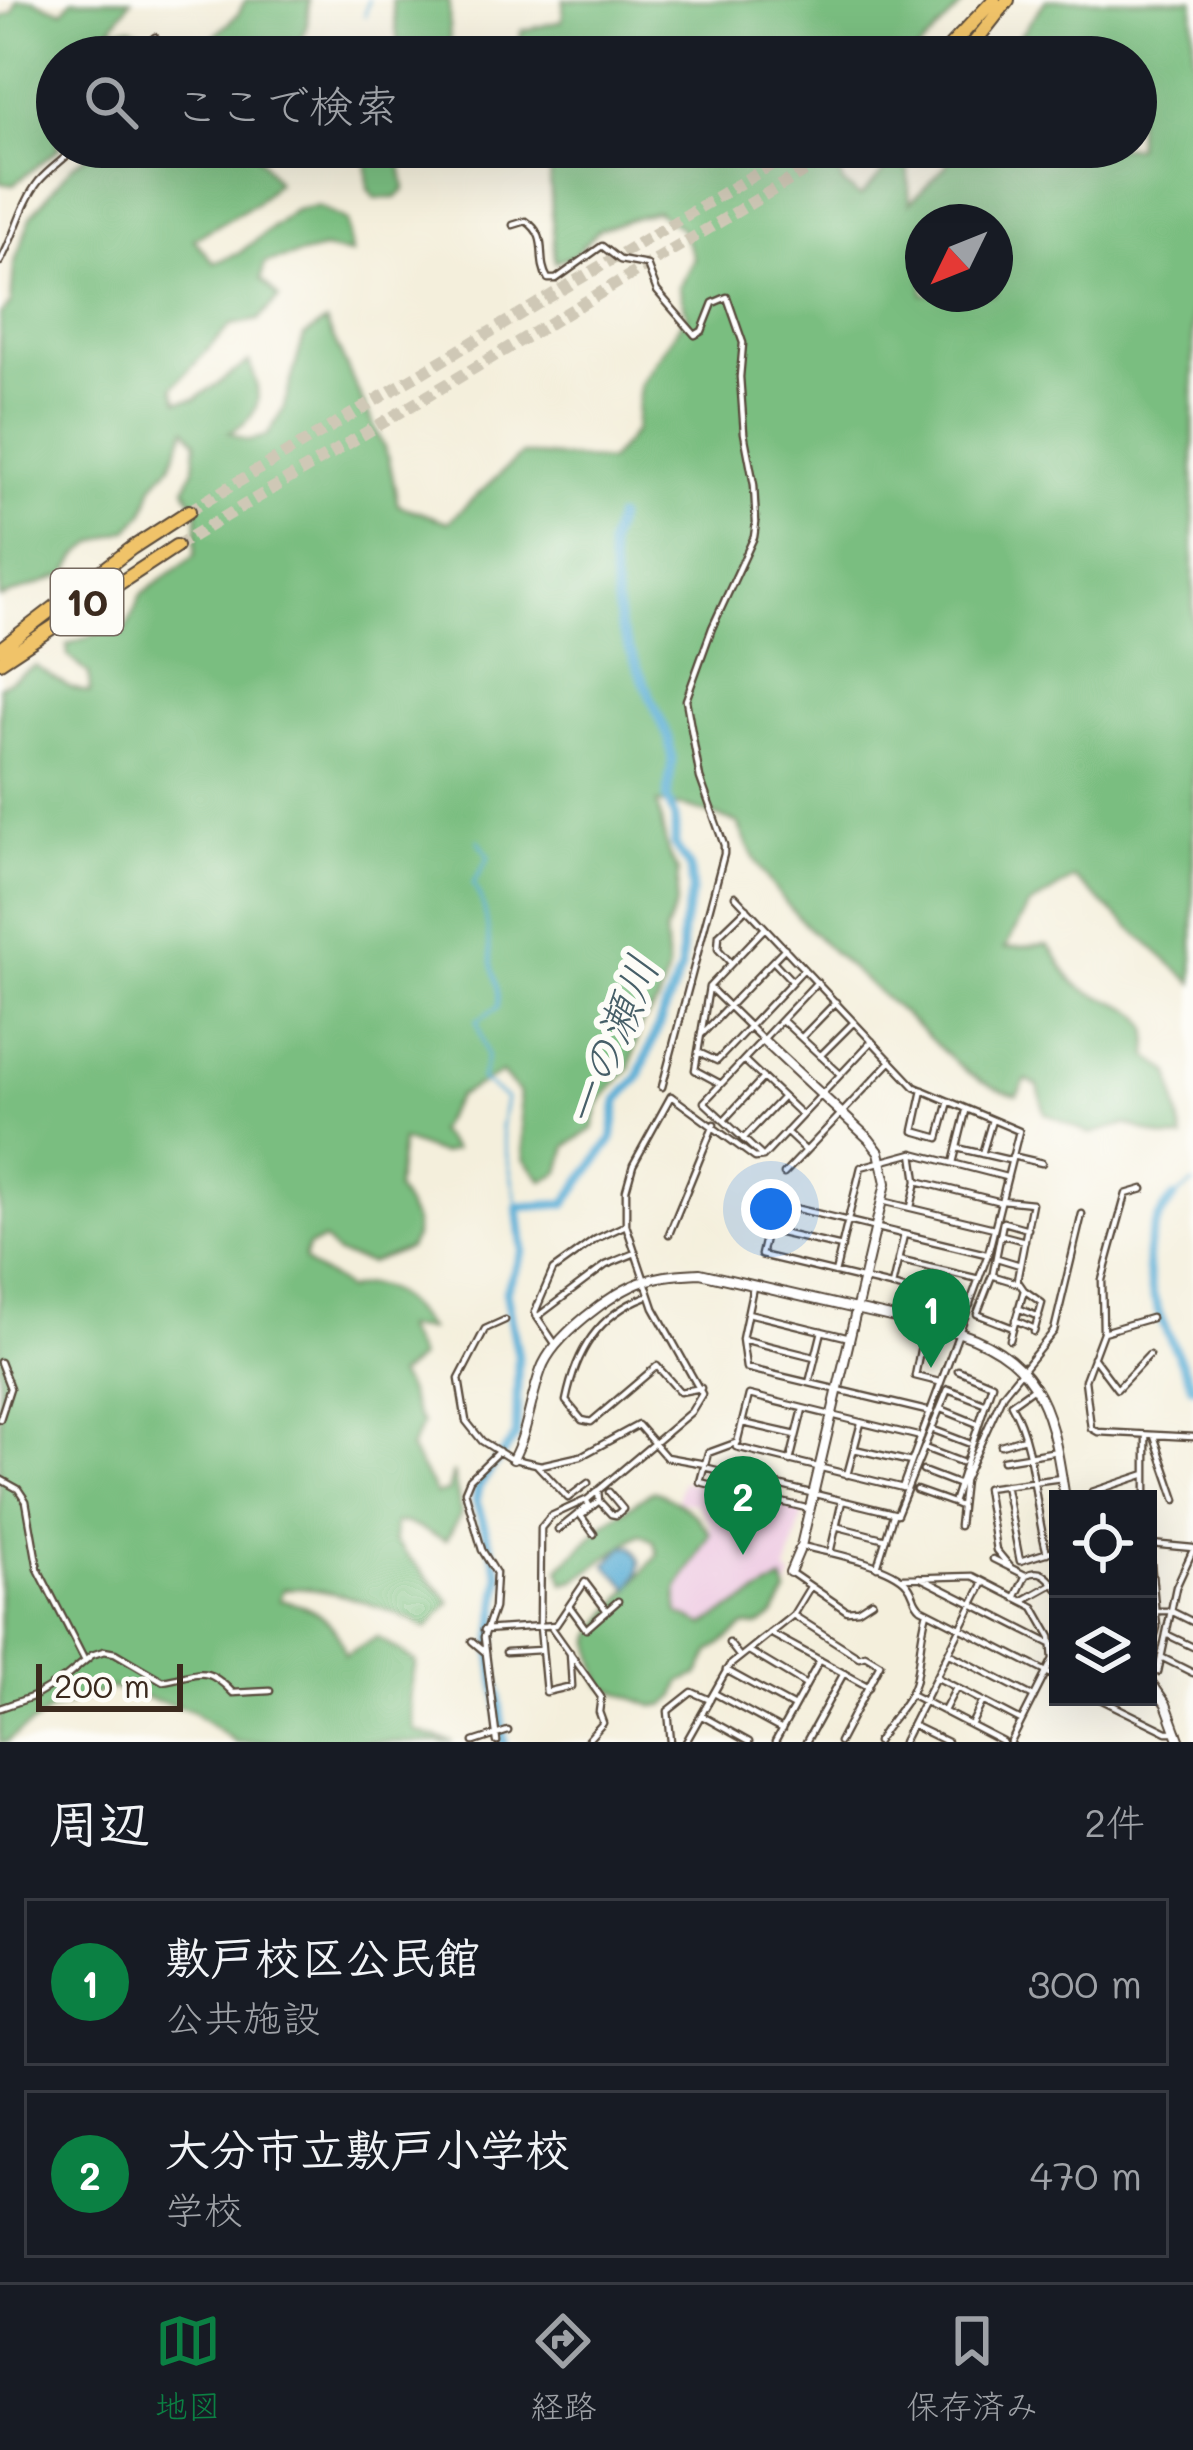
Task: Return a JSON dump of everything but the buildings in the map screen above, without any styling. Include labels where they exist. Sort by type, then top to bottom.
[{"type":"highway","points":[[960,36],[994,0]]},
{"type":"highway","points":[[980,36],[1008,0]]},
{"type":"highway","name":"10","points":[[0,649],[132,548],[189,512]]},
{"type":"highway","name":"10","points":[[0,662],[176,546]]},
{"type":"street","points":[[0,262],[27,199],[53,168]]},
{"type":"street","points":[[513,224],[526,221],[540,233],[542,266],[548,279],[556,279],[602,246],[620,260],[647,265],[658,290],[695,334],[702,331],[713,303],[727,297],[743,343],[740,377],[754,485],[754,537],[712,628],[686,700],[700,778],[724,854],[662,1088]]},
{"type":"street","points":[[735,896],[923,1090],[1018,1131],[991,1256],[939,1382],[897,1514],[704,1467],[700,1482],[809,1508]]},
{"type":"street","points":[[731,963],[718,949],[719,935],[746,908]]},
{"type":"street","points":[[721,1084],[695,1070],[709,987],[765,928]]},
{"type":"street","points":[[702,1034],[785,949]]},
{"type":"street","points":[[773,961],[792,981]]},
{"type":"street","points":[[698,1052],[716,1061],[804,969]]},
{"type":"street","points":[[763,1157],[704,1102],[817,982]]},
{"type":"street","points":[[709,987],[874,1146],[882,1161],[883,1201],[801,1546],[790,1572],[847,1611],[862,1609],[872,1601]]},
{"type":"street","points":[[802,1038],[836,1002]]},
{"type":"street","points":[[782,1020],[840,1075]]},
{"type":"street","points":[[820,1056],[854,1022]]},
{"type":"street","points":[[570,1652],[572,1686],[546,1692],[540,1627],[541,1528],[551,1516],[586,1501],[698,1406],[701,1388],[659,1320],[633,1254],[626,1225],[626,1190],[633,1165],[671,1096],[755,1158],[763,1157],[872,1041]]},
{"type":"street","points":[[744,1060],[802,1115]]},
{"type":"street","points":[[784,1174],[891,1061]]},
{"type":"street","points":[[724,1120],[763,1078]]},
{"type":"street","points":[[923,1090],[914,1131],[939,1138],[949,1101]]},
{"type":"street","points":[[743,1139],[783,1096]]},
{"type":"street","points":[[953,1163],[966,1109]]},
{"type":"street","points":[[982,1154],[992,1120]]},
{"type":"street","points":[[669,1234],[714,1124]]},
{"type":"street","points":[[786,1132],[806,1150]]},
{"type":"street","points":[[957,1148],[1042,1163]]},
{"type":"street","points":[[910,1208],[916,1181],[913,1153]]},
{"type":"street","points":[[836,1273],[861,1167],[913,1153],[1007,1177]]},
{"type":"street","points":[[916,1181],[1032,1203],[1017,1283]]},
{"type":"street","points":[[1143,1190],[1131,1190],[1123,1202],[1102,1280],[1103,1332],[1085,1380],[1091,1428],[1193,1437]]},
{"type":"street","points":[[883,1201],[1025,1241]]},
{"type":"street","points":[[970,1305],[761,1255],[773,1203],[1020,1264]]},
{"type":"street","points":[[956,1504],[1003,1394],[1054,1331],[1082,1214]]},
{"type":"street","points":[[997,1231],[1003,1222],[1028,1229]]},
{"type":"street","points":[[537,1316],[553,1270],[596,1239],[626,1225]]},
{"type":"street","points":[[767,1229],[842,1247]]},
{"type":"street","points":[[892,1286],[904,1234]]},
{"type":"street","points":[[537,1316],[606,1264],[633,1254]]},
{"type":"street","points":[[991,1256],[992,1276],[977,1317],[1034,1330],[1042,1303],[1017,1283],[992,1276]]},
{"type":"street","points":[[898,1260],[979,1280]]},
{"type":"street","points":[[511,1458],[524,1437],[539,1373],[556,1345],[612,1298],[644,1281],[700,1273],[960,1333],[987,1344],[1022,1370],[1035,1387],[1051,1419],[1064,1490]]},
{"type":"street","points":[[753,1287],[742,1339],[746,1368],[931,1412]]},
{"type":"street","points":[[1010,1340],[1024,1290]]},
{"type":"street","points":[[649,1295],[624,1307],[581,1349],[566,1402],[590,1422],[657,1366],[680,1392],[701,1388]]},
{"type":"street","points":[[1018,1308],[1039,1317]]},
{"type":"street","points":[[748,1313],[850,1338]]},
{"type":"street","points":[[537,1316],[556,1345]]},
{"type":"street","points":[[1103,1332],[1151,1318]]},
{"type":"street","points":[[505,1320],[485,1329],[459,1379],[466,1420],[476,1436],[511,1458],[536,1465],[581,1456],[638,1425],[666,1457],[705,1464],[708,1453],[738,1442]]},
{"type":"street","points":[[924,1330],[915,1376],[939,1382]]},
{"type":"street","points":[[809,1383],[822,1331]]},
{"type":"street","points":[[742,1339],[814,1357]]},
{"type":"street","points":[[1093,1357],[1117,1389],[1149,1355]]},
{"type":"street","points":[[0,1362],[10,1388],[0,1419]]},
{"type":"street","points":[[958,1370],[992,1384],[957,1484],[959,1526]]},
{"type":"street","points":[[1005,1486],[1020,1561],[1047,1552],[1026,1437],[1011,1404],[1035,1387]]},
{"type":"street","points":[[904,1489],[927,1449],[949,1389],[984,1403]]},
{"type":"street","points":[[904,1489],[736,1448],[749,1395],[921,1437]]},
{"type":"street","points":[[790,1461],[803,1408]]},
{"type":"street","points":[[941,1409],[977,1424]]},
{"type":"street","points":[[742,1422],[796,1435]]},
{"type":"street","points":[[847,1475],[861,1423]]},
{"type":"street","points":[[934,1430],[970,1444]]},
{"type":"street","points":[[1146,1490],[1150,1436]]},
{"type":"street","points":[[1150,1436],[1176,1500]]},
{"type":"street","points":[[1001,1444],[1026,1437]]},
{"type":"street","points":[[854,1449],[911,1462]]},
{"type":"street","points":[[927,1449],[963,1463]]},
{"type":"street","points":[[1003,1460],[1058,1450]]},
{"type":"street","points":[[497,1742],[502,1732],[485,1652],[496,1573],[482,1550],[466,1485],[500,1452]]},
{"type":"street","points":[[536,1465],[568,1498],[588,1483]]},
{"type":"street","points":[[923,1471],[957,1484]]},
{"type":"street","points":[[1098,1490],[1146,1474]]},
{"type":"street","points":[[1011,1568],[996,1550],[986,1488],[1062,1478]]},
{"type":"street","points":[[0,1479],[18,1489],[26,1502],[38,1569],[85,1661]]},
{"type":"street","points":[[598,1490],[599,1501],[610,1514],[623,1509],[609,1492]]},
{"type":"street","points":[[916,1490],[956,1504]]},
{"type":"street","points":[[558,1530],[589,1504],[586,1501]]},
{"type":"street","points":[[594,1534],[581,1516],[599,1501]]},
{"type":"street","points":[[830,1553],[842,1501]]},
{"type":"street","points":[[877,1568],[893,1513]]},
{"type":"street","points":[[836,1526],[886,1538]]},
{"type":"street","points":[[1157,1545],[1193,1549],[1176,1587],[1158,1672]]},
{"type":"street","points":[[801,1546],[901,1579],[916,1605],[1047,1672]]},
{"type":"street","points":[[993,1559],[1026,1575]]},
{"type":"street","points":[[1018,1599],[1026,1575],[1034,1571],[1049,1576]]},
{"type":"street","points":[[901,1579],[973,1576],[1034,1607],[1049,1637]]},
{"type":"street","points":[[919,1577],[1049,1643]]},
{"type":"street","points":[[486,1630],[551,1626],[562,1620],[585,1582],[607,1611]]},
{"type":"street","points":[[903,1742],[983,1582]]},
{"type":"street","points":[[690,1741],[726,1670],[793,1615],[811,1587]]},
{"type":"street","points":[[1018,1599],[1049,1587]]},
{"type":"street","points":[[570,1607],[586,1629],[618,1601]]},
{"type":"street","points":[[1157,1611],[1171,1611],[1193,1622]]},
{"type":"street","points":[[877,1742],[910,1694],[927,1612]]},
{"type":"street","points":[[793,1615],[859,1657],[877,1660],[880,1668],[839,1742]]},
{"type":"street","points":[[551,1626],[601,1696],[603,1723],[586,1742]]},
{"type":"street","points":[[770,1633],[869,1687]]},
{"type":"street","points":[[1166,1634],[1193,1647]]},
{"type":"street","points":[[472,1641],[485,1652]]},
{"type":"street","points":[[729,1643],[740,1657]]},
{"type":"street","points":[[506,1652],[542,1650]]},
{"type":"street","points":[[0,1708],[35,1696],[104,1651],[116,1653],[163,1681],[204,1672],[217,1677],[232,1693],[270,1691]]},
{"type":"street","points":[[748,1651],[806,1685]]},
{"type":"street","points":[[948,1653],[1034,1697]]},
{"type":"street","points":[[1161,1657],[1193,1673]]},
{"type":"street","points":[[775,1742],[820,1660]]},
{"type":"street","points":[[910,1694],[1007,1742],[1049,1663]]},
{"type":"street","points":[[726,1670],[794,1707]]},
{"type":"street","points":[[806,1742],[844,1673]]},
{"type":"street","points":[[936,1677],[1022,1721]]},
{"type":"street","points":[[944,1712],[956,1688]]},
{"type":"street","points":[[671,1742],[668,1711],[692,1692],[712,1696],[782,1730]]},
{"type":"street","points":[[1157,1695],[1179,1737]]},
{"type":"street","points":[[971,1726],[983,1701]]},
{"type":"street","points":[[1114,1706],[1179,1737]]},
{"type":"street","points":[[701,1715],[749,1742]]},
{"type":"street","points":[[912,1724],[946,1742]]},
{"type":"street","points":[[474,1742],[502,1732]]},
{"type":"shaded area","points":[[682,1481],[804,1509],[786,1572],[792,1577],[788,1588],[768,1592],[750,1607],[702,1627],[674,1611],[673,1583],[707,1537],[710,1523],[696,1504],[677,1500]]},
{"type":"green space","points":[[17,0],[33,0],[63,11],[72,0],[131,0],[110,29],[130,27],[145,34],[36,36],[36,167],[13,185],[0,183],[0,18],[13,12]]},
{"type":"green space","points":[[245,0],[309,0],[303,36],[215,36],[239,13]]},
{"type":"green space","points":[[392,0],[449,0],[450,36],[397,36]]},
{"type":"green space","points":[[564,0],[967,0],[932,36],[521,36],[521,31],[562,21]]},
{"type":"green space","points":[[1046,0],[1193,0],[1193,983],[1074,878],[1028,907],[1005,948],[1047,945],[1075,983],[1143,1019],[1149,1031],[1148,1057],[1170,1072],[1183,1139],[1165,1138],[1126,1124],[1090,1134],[1045,1113],[1038,1086],[1026,1080],[1017,1095],[983,1082],[956,1063],[810,929],[768,879],[738,823],[657,803],[668,853],[678,872],[676,905],[665,932],[668,970],[658,1003],[641,1025],[630,1068],[600,1101],[593,1129],[567,1146],[560,1172],[543,1181],[524,1159],[519,1093],[502,1073],[458,1096],[437,1131],[454,1150],[440,1154],[402,1140],[396,1189],[415,1222],[409,1248],[370,1263],[337,1254],[324,1240],[308,1246],[304,1259],[346,1290],[371,1285],[392,1293],[428,1329],[403,1328],[419,1358],[397,1376],[422,1424],[410,1449],[436,1494],[448,1492],[453,1472],[461,1514],[446,1540],[407,1523],[395,1523],[394,1541],[450,1602],[427,1628],[376,1606],[317,1590],[283,1589],[279,1600],[322,1616],[336,1632],[345,1655],[377,1637],[416,1662],[409,1697],[415,1731],[453,1742],[236,1742],[191,1710],[112,1688],[50,1711],[0,1742],[0,686],[35,666],[71,688],[90,693],[89,674],[68,656],[67,645],[101,632],[124,634],[141,595],[195,555],[198,514],[185,488],[194,468],[196,442],[186,428],[171,465],[153,485],[144,513],[128,530],[95,542],[77,556],[67,574],[0,598],[0,314],[11,303],[14,265],[31,216],[70,168],[267,168],[277,182],[256,203],[194,239],[214,263],[238,254],[295,210],[318,206],[347,221],[351,254],[323,249],[265,263],[261,279],[279,298],[258,320],[231,325],[173,387],[178,401],[195,399],[249,362],[257,404],[248,419],[229,433],[248,441],[267,436],[283,410],[304,336],[326,322],[389,459],[398,505],[448,522],[522,454],[609,461],[635,431],[640,384],[687,315],[679,287],[694,259],[682,229],[656,211],[599,229],[573,256],[555,262],[549,168],[837,168],[843,183],[860,197],[887,168],[907,168],[910,203],[944,168],[1157,168],[1157,36],[1019,36]]},
{"type":"green space","points":[[367,168],[402,168],[405,189],[396,198],[375,198],[368,189]]},
{"type":"green space","points":[[652,1491],[685,1507],[710,1534],[677,1590],[678,1613],[704,1625],[783,1580],[787,1593],[774,1616],[758,1626],[745,1626],[710,1652],[699,1674],[681,1682],[676,1696],[665,1706],[653,1706],[602,1686],[592,1644],[601,1623],[658,1553],[653,1541],[640,1534],[575,1580],[564,1583],[559,1569],[605,1523]]},
{"type":"water","points":[[624,1546],[632,1546],[640,1562],[630,1589],[606,1565]]},
{"type":"waterway","points":[[365,16],[368,0]]},
{"type":"waterway","name":"一の瀬川","points":[[504,1742],[492,1652],[500,1576],[476,1501],[478,1487],[516,1436],[518,1356],[506,1291],[523,1251],[518,1207],[565,1204],[612,1139],[618,1100],[638,1078],[681,969],[682,931],[692,892],[690,868],[675,846],[675,819],[667,798],[672,761],[669,739],[620,627],[609,546],[617,518]]},
{"type":"waterway","points":[[478,840],[489,857],[473,884],[485,912],[498,1000],[498,1007],[477,1021],[487,1056],[481,1080],[506,1098],[501,1128],[518,1207]]},
{"type":"waterway","points":[[1174,1198],[1193,1184]]},
{"type":"waterway","points":[[1174,1198],[1157,1220],[1148,1267],[1160,1316],[1193,1387]]},
{"type":"tunnel","points":[[189,511],[766,168]]},
{"type":"tunnel","points":[[176,546],[810,168]]},
{"type":"place","name":"敷戸校区公民館","points":[[931,1368]]},
{"type":"place","name":"大分市立敷戸小学校","points":[[743,1555]]}]
